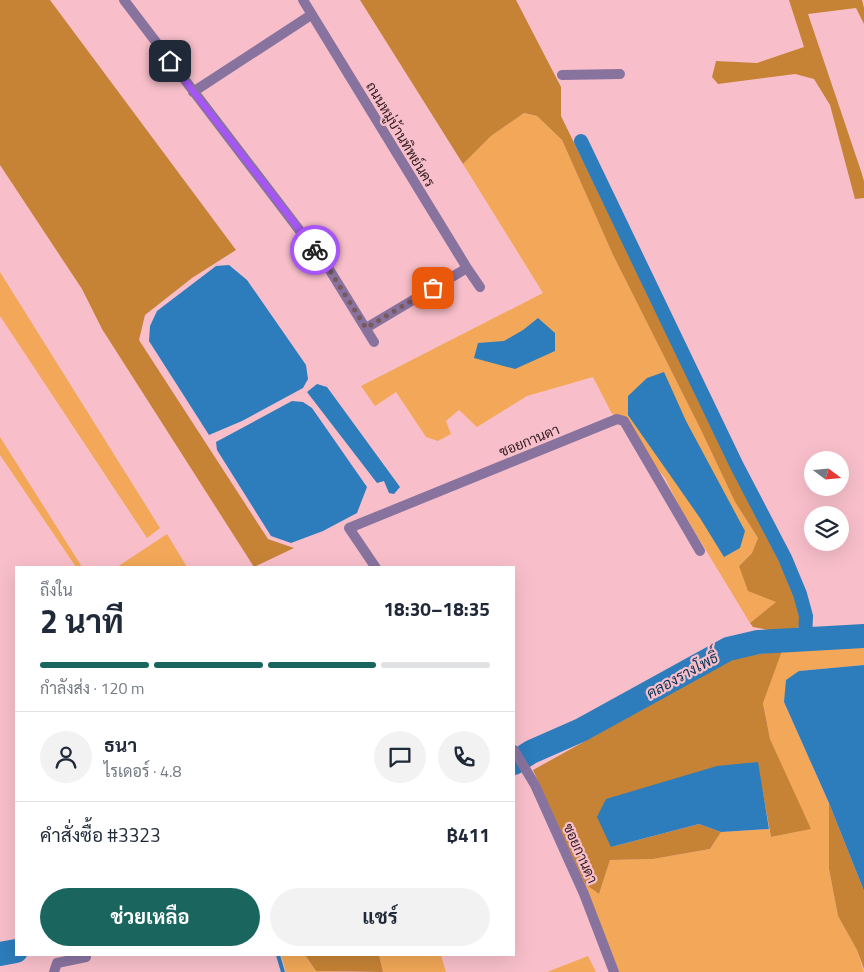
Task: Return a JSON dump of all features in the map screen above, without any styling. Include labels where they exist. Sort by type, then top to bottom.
[{"type":"street","points":[[124,0],[329,269],[374,342]]},
{"type":"street","name":"ถนนหมู่บ้านทิพย์นคร","points":[[303,0],[466,268],[480,287]]},
{"type":"street","points":[[193,92],[311,15]]},
{"type":"street","points":[[562,75],[620,74]]},
{"type":"street","points":[[366,328],[466,268]]},
{"type":"street","name":"ซอยกานดา","points":[[375,566],[349,528],[617,419],[621,419],[624,422],[700,552]]},
{"type":"street","name":"ซอยกานดา","points":[[515,752],[535,785],[584,894],[614,972]]},
{"type":"street","points":[[54,972],[57,963],[86,957]]},
{"type":"shaded area","points":[[0,0],[50,0],[236,250],[192,278],[145,315],[139,340],[268,539],[294,548],[253,566],[102,329],[82,289],[0,165]]},
{"type":"shaded area","points":[[360,0],[516,0],[561,87],[561,116],[794,592],[802,623],[793,632],[753,627],[750,623],[776,602],[748,591],[739,566],[752,553],[758,538],[735,502],[613,255],[562,140],[537,116],[524,113],[491,136],[463,164]]},
{"type":"shaded area","points":[[789,0],[862,0],[864,24],[856,8],[808,14],[861,171],[864,181],[864,198],[855,199],[830,105],[814,79],[795,74],[718,84],[712,77],[716,61],[757,63],[804,47]]},
{"type":"shaded area","points":[[524,113],[537,116],[562,140],[613,255],[735,502],[758,538],[752,553],[739,566],[776,602],[750,623],[678,504],[665,478],[611,412],[593,377],[527,396],[477,427],[459,410],[446,421],[451,434],[438,441],[426,437],[396,392],[375,406],[361,386],[543,293],[463,164],[491,136]]},
{"type":"shaded area","points":[[0,272],[160,528],[147,538],[0,316]]},
{"type":"shaded area","points":[[0,437],[81,566],[75,566],[0,455]]},
{"type":"shaded area","points":[[167,534],[186,566],[119,566]]},
{"type":"shaded area","points":[[864,643],[864,665],[799,671],[784,702],[829,803],[829,869],[838,916],[857,950],[864,972],[619,972],[585,884],[599,894],[610,860],[653,859],[710,849],[721,832],[769,829],[771,837],[810,829],[770,739],[763,702],[782,651]]},
{"type":"shaded area","points":[[782,651],[763,703],[770,739],[811,829],[771,837],[757,762],[611,847],[699,824],[721,832],[710,849],[653,859],[610,860],[599,894],[585,884],[533,770],[729,658]]},
{"type":"shaded area","points":[[829,803],[864,891],[864,969],[857,950],[838,916],[829,869]]},
{"type":"shaded area","points":[[281,956],[306,956],[316,971],[354,972],[286,972]]},
{"type":"shaded area","points":[[306,956],[379,956],[383,972],[316,971]]},
{"type":"shaded area","points":[[379,956],[441,956],[446,972],[383,972]]},
{"type":"shaded area","points":[[588,956],[596,972],[547,972]]},
{"type":"water","points":[[229,265],[247,280],[306,365],[308,379],[303,388],[242,421],[209,435],[149,341],[150,326],[157,311],[216,266]]},
{"type":"water","points":[[538,318],[555,333],[555,351],[515,369],[474,358],[478,343],[504,341],[523,330]]},
{"type":"water","points":[[664,372],[686,421],[745,531],[740,548],[724,557],[700,518],[628,415],[628,396],[647,378]]},
{"type":"water","points":[[317,384],[327,387],[400,487],[394,494],[389,493],[384,481],[377,483],[307,392]]},
{"type":"water","points":[[292,401],[303,402],[312,408],[367,487],[357,513],[323,531],[291,543],[271,536],[217,450],[216,442]]},
{"type":"water","points":[[864,665],[864,891],[829,803],[784,702],[786,680],[799,671]]},
{"type":"water","points":[[758,762],[769,829],[721,832],[699,824],[611,847],[597,817],[606,799],[717,766]]},
{"type":"waterway","points":[[581,141],[737,466],[785,558],[800,594],[806,616],[805,639]]},
{"type":"waterway","name":"คลองรางโพธิ์","points":[[515,762],[531,752],[581,730],[728,649],[758,642],[864,636]]},
{"type":"waterway","name":"คลองรางโพธิ์","points":[[0,954],[15,951]]},
{"type":"waterway","points":[[278,956],[283,972]]},
{"type":"way so far","points":[[315,250],[366,328],[433,288]]},
{"type":"route","points":[[170,61],[315,250]]}]
